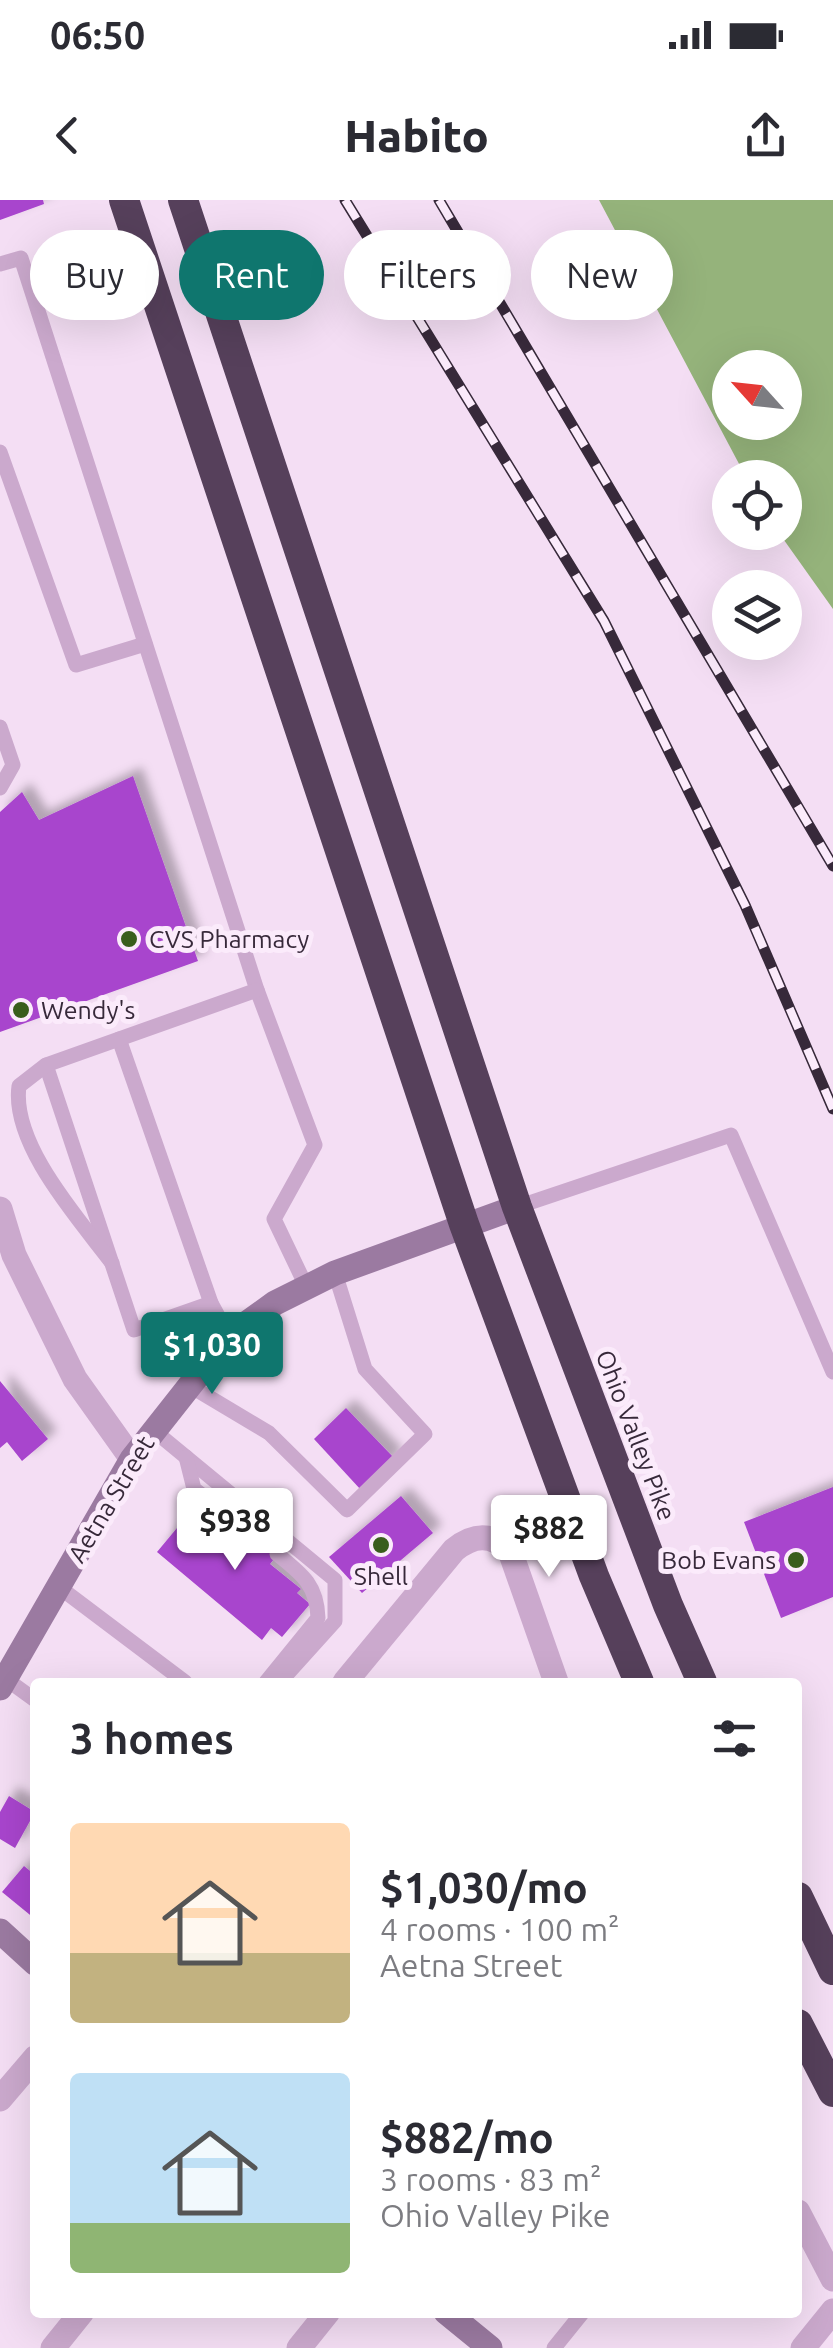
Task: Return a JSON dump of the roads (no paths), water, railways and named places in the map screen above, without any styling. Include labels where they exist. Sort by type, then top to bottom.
[{"type":"highway","points":[[124,200],[464,1224],[594,1576],[637,1678]]},
{"type":"highway","name":"Ohio Valley Pike","points":[[183,200],[517,1206],[668,1606],[700,1678]]},
{"type":"highway","points":[[802,1905],[833,1970]]},
{"type":"highway","points":[[802,2032],[833,2092]]},
{"type":"street","name":"Aetna Street","points":[[3,1683],[132,1458],[187,1384],[229,1336],[306,1286],[517,1206]]},
{"type":"street","points":[[0,1209],[7,1261],[76,1379],[132,1458]]},
{"type":"street","points":[[348,1678],[454,1550],[468,1539],[484,1536],[499,1540],[510,1551],[555,1678]]},
{"type":"street","points":[[0,2099],[30,2064]]},
{"type":"street","points":[[802,2220],[833,2280]]},
{"type":"street","points":[[803,2348],[833,2311]]},
{"type":"street","points":[[53,2348],[77,2318]]},
{"type":"street","points":[[299,2348],[323,2318]]},
{"type":"street","points":[[453,2318],[490,2348]]},
{"type":"lane","points":[[0,264],[21,258],[257,990],[314,1144],[274,1218],[306,1286]]},
{"type":"lane","points":[[0,452],[76,665],[144,644]]},
{"type":"lane","points":[[0,727],[13,766],[0,788]]},
{"type":"lane","points":[[112,1264],[52,1181],[16,1107],[19,1086],[46,1065],[257,990]]},
{"type":"lane","points":[[120,1039],[211,1303],[229,1336]]},
{"type":"lane","points":[[46,1065],[134,1330],[211,1303]]},
{"type":"lane","points":[[517,1206],[731,1135],[833,1372]]},
{"type":"lane","points":[[187,1384],[269,1434],[347,1510],[425,1434],[366,1369],[335,1273]]},
{"type":"lane","points":[[152,1429],[334,1580],[335,1621],[284,1678]]},
{"type":"lane","points":[[186,1456],[194,1489],[259,1540]]},
{"type":"lane","points":[[269,1678],[318,1618],[318,1598],[308,1579],[277,1554]]},
{"type":"lane","points":[[59,1587],[180,1678]]},
{"type":"lane","points":[[3,1683],[30,1697]]},
{"type":"lane","points":[[554,2348],[578,2318]]},
{"type":"railway","points":[[345,200],[604,621],[745,905],[833,1109]]},
{"type":"railway","points":[[439,200],[833,866]]},
{"type":"place","name":"CVS Pharmacy","points":[[129,939]]},
{"type":"place","name":"Wendy's","points":[[21,1010]]},
{"type":"place","name":"Shell","points":[[381,1545]]},
{"type":"place","name":"Bob Evans","points":[[796,1560]]}]
